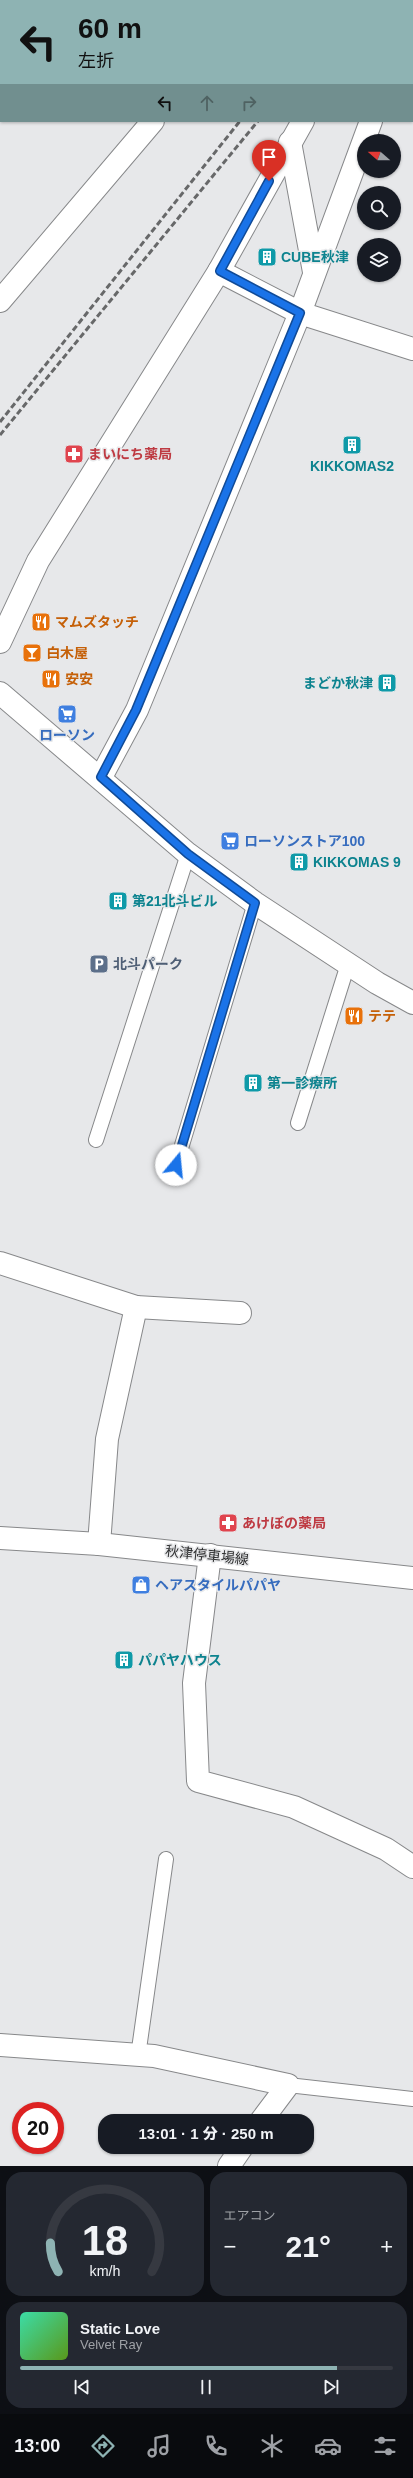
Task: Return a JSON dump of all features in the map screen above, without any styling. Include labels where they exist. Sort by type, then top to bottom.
[{"type":"street","points":[[0,301],[152,122]]},
{"type":"street","points":[[0,642],[38,561],[220,271],[302,122]]},
{"type":"street","points":[[101,777],[136,710],[300,313],[371,122]]},
{"type":"street","points":[[290,142],[314,272]]},
{"type":"street","points":[[220,271],[300,313],[413,349]]},
{"type":"street","points":[[0,693],[101,777],[188,854],[255,903],[348,964],[413,1002]]},
{"type":"street","points":[[0,1263],[136,1307],[240,1313]]},
{"type":"street","points":[[99,1544],[107,1439],[136,1307]]},
{"type":"street","name":"秋津停車場線","points":[[0,1538],[99,1544],[413,1578]]},
{"type":"street","points":[[210,1556],[194,1683],[198,1781],[294,1807],[386,1849],[413,1868]]},
{"type":"street","points":[[0,2045],[154,2056],[288,2084],[266,2114]]},
{"type":"street","points":[[229,2166],[237,2154]]},
{"type":"lane","points":[[96,1140],[188,854]]},
{"type":"lane","points":[[176,1165],[255,903]]},
{"type":"lane","points":[[298,1123],[348,964]]},
{"type":"lane","points":[[138,2056],[166,1858]]},
{"type":"lane","points":[[288,2084],[413,2099]]},
{"type":"railway","points":[[0,422],[239,122]]},
{"type":"railway","points":[[0,435],[257,122]]},
{"type":"place","name":"CUBE秋津","points":[[267,257]]},
{"type":"place","name":"KIKKOMAS2","points":[[352,445]]},
{"type":"place","name":"まいにち薬局","points":[[74,454]]},
{"type":"place","name":"マムズタッチ","points":[[41,622]]},
{"type":"place","name":"白木屋","points":[[32,653]]},
{"type":"place","name":"安安","points":[[51,679]]},
{"type":"place","name":"まどか秋津","points":[[387,683]]},
{"type":"place","name":"ローソン","points":[[67,714]]},
{"type":"place","name":"ローソンストア100","points":[[230,841]]},
{"type":"place","name":"KIKKOMAS 9","points":[[299,862]]},
{"type":"place","name":"第21北斗ビル","points":[[118,901]]},
{"type":"place","name":"北斗パーク","points":[[99,964]]},
{"type":"place","name":"テテ","points":[[354,1016]]},
{"type":"place","name":"第一診療所","points":[[253,1083]]},
{"type":"place","name":"あけぼの薬局","points":[[228,1523]]},
{"type":"place","name":"ヘアスタイルパパヤ","points":[[141,1585]]},
{"type":"place","name":"パパヤハウス","points":[[124,1660]]},
{"type":"route","points":[[176,1165],[255,903],[188,854],[148,821],[101,777],[136,710],[300,313],[220,271],[269,181]]}]
